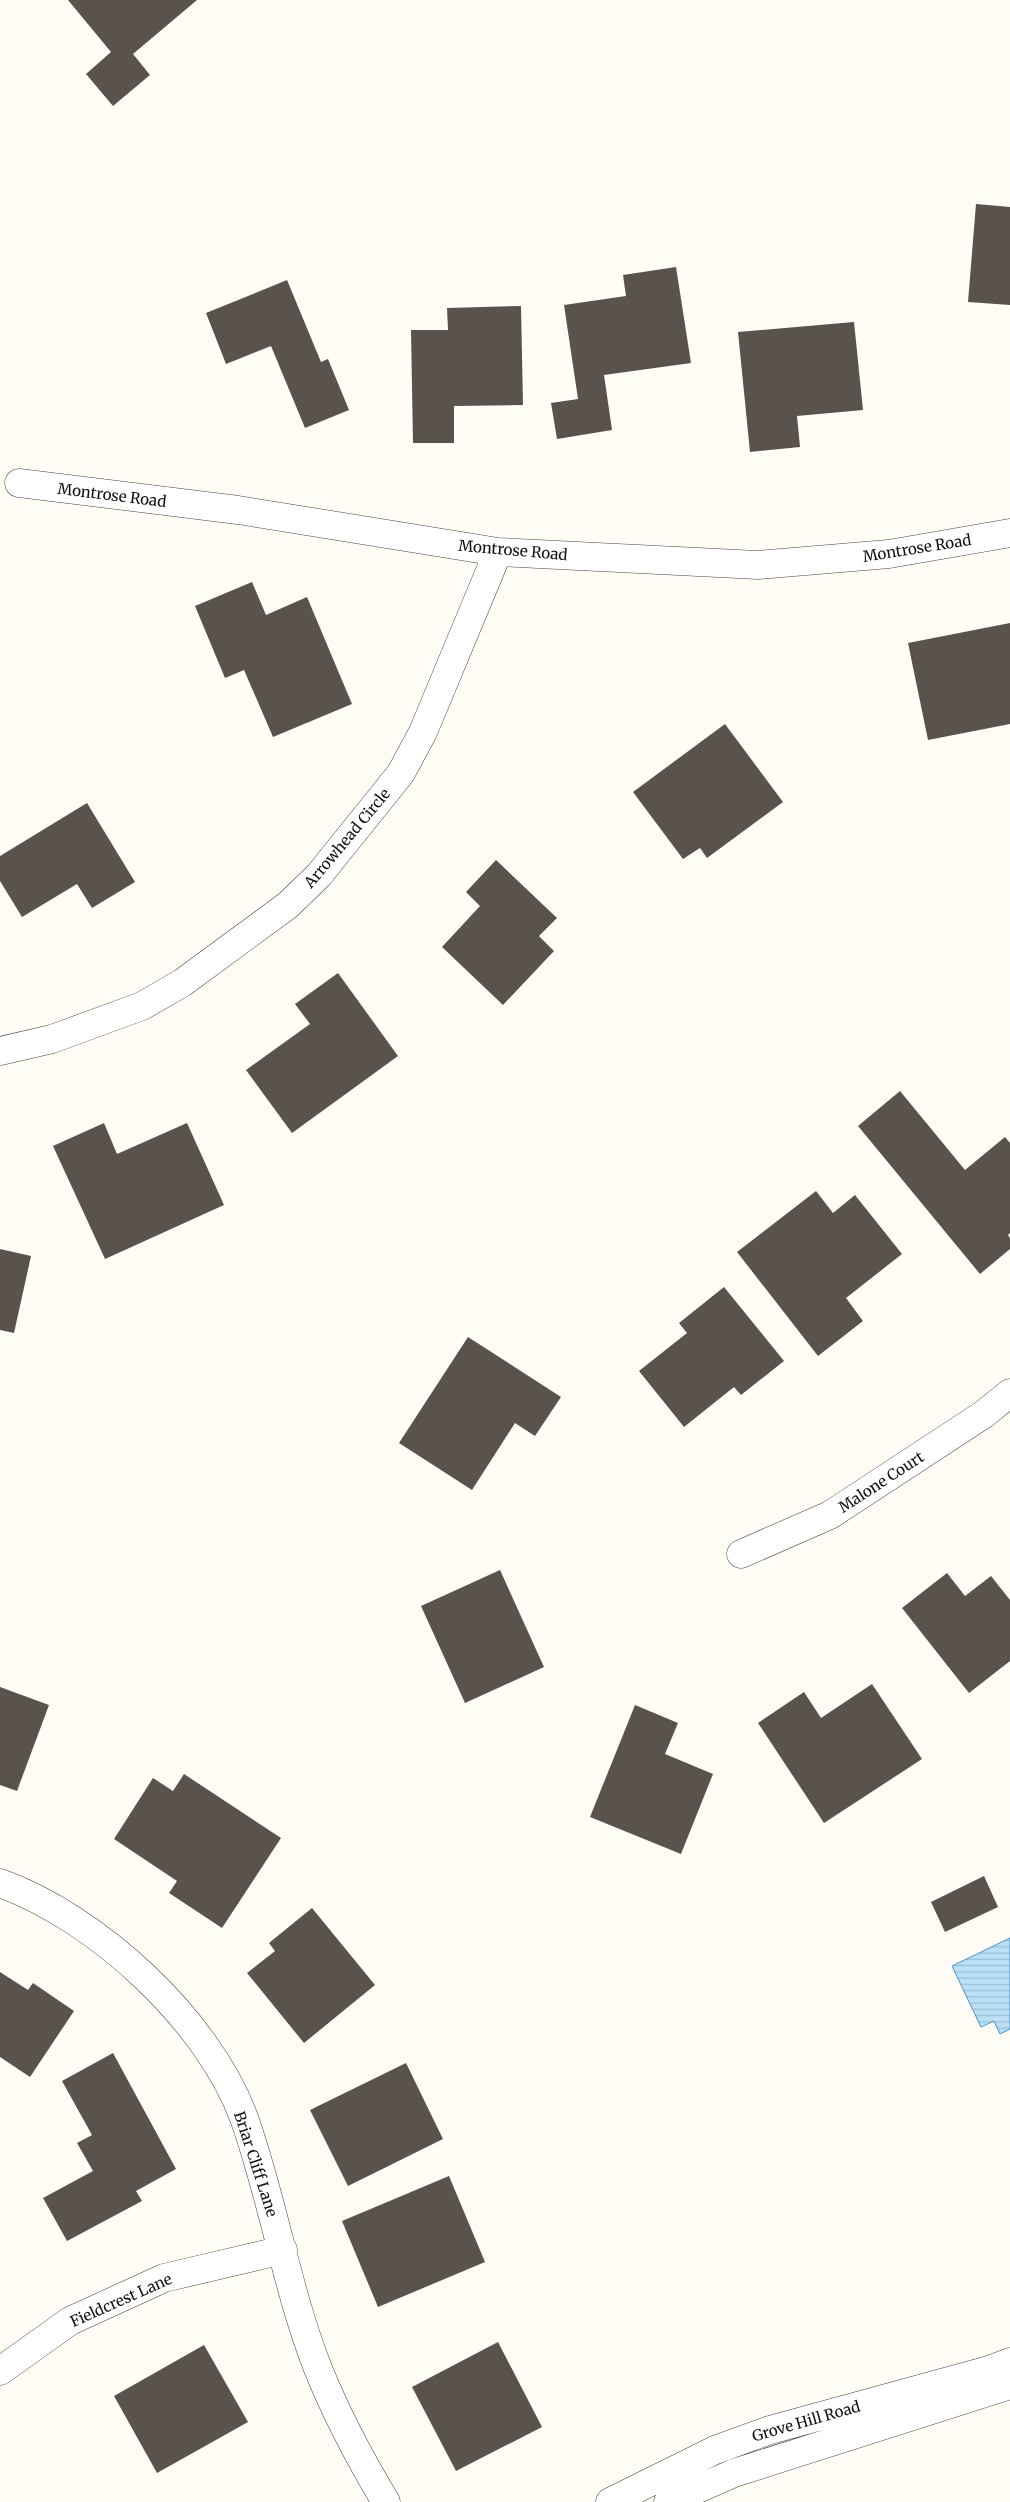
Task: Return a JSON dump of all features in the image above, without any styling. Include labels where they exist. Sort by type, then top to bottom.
[{"type":"street","name":"Montrose Road","points":[[19,483],[238,510],[498,552],[758,565],[889,554],[1010,533]]},
{"type":"street","name":"Arrowhead Circle","points":[[0,1051],[52,1039],[142,1006],[182,983],[288,905],[319,875],[401,773],[423,732],[498,552]]},
{"type":"street","name":"Malone Court","points":[[741,1554],[830,1515],[984,1414],[1010,1393]]},
{"type":"street","name":"Briar Cliff Lane","points":[[0,1883],[59,1911],[101,1939],[136,1968],[169,2001],[198,2037],[222,2075],[243,2116],[283,2250],[298,2308],[318,2366],[342,2421],[386,2502]]},
{"type":"street","name":"Fieldcrest Lane","points":[[0,2371],[70,2321],[164,2278],[283,2250]]},
{"type":"street","name":"Grove Hill Road","points":[[610,2502],[715,2450],[752,2437],[1010,2362]]},
{"type":"street","name":"Grove Hill Road","points":[[668,2502],[734,2473],[1010,2385]]},
{"type":"water","points":[[1010,1938],[1010,2029],[1000,2034],[994,2021],[981,2027],[952,1966]]},
{"type":"building","points":[[68,0],[197,0],[133,54],[150,75],[113,106],[86,74],[111,52]]},
{"type":"building","points":[[976,204],[1010,207],[1010,305],[968,302]]},
{"type":"building","points":[[676,267],[691,363],[604,375],[612,430],[557,439],[551,403],[578,399],[564,305],[626,296],[623,275]]},
{"type":"building","points":[[287,280],[321,362],[328,359],[349,410],[305,428],[271,346],[226,364],[206,313]]},
{"type":"building","points":[[521,306],[523,405],[454,406],[454,443],[413,443],[411,330],[448,330],[447,308]]},
{"type":"building","points":[[854,322],[863,410],[797,416],[800,447],[750,452],[738,332]]},
{"type":"building","points":[[252,582],[266,615],[307,597],[352,704],[273,737],[244,670],[225,678],[195,606]]},
{"type":"building","points":[[1010,623],[1010,724],[928,740],[908,643]]},
{"type":"building","points":[[725,724],[783,802],[707,858],[700,848],[683,859],[633,792]]},
{"type":"building","points":[[87,803],[135,882],[92,908],[77,884],[22,917],[0,881],[0,856]]},
{"type":"building","points":[[496,860],[557,918],[539,936],[554,951],[503,1005],[442,947],[480,906],[466,892]]},
{"type":"building","points":[[338,973],[398,1056],[292,1133],[246,1070],[310,1024],[295,1004]]},
{"type":"building","points":[[900,1091],[965,1170],[1005,1137],[1010,1143],[1010,1233],[1008,1235],[1010,1238],[1010,1249],[980,1274],[858,1126]]},
{"type":"building","points":[[104,1123],[117,1154],[187,1123],[224,1205],[105,1259],[53,1146]]},
{"type":"building","points":[[816,1191],[833,1213],[855,1195],[902,1254],[846,1298],[863,1321],[818,1356],[737,1252]]},
{"type":"building","points":[[0,1249],[31,1256],[14,1333],[0,1330]]},
{"type":"building","points":[[724,1287],[784,1361],[741,1395],[734,1387],[684,1427],[639,1371],[687,1333],[679,1323]]},
{"type":"building","points":[[468,1337],[561,1397],[535,1436],[515,1423],[472,1490],[399,1443]]},
{"type":"building","points":[[500,1570],[544,1667],[465,1703],[421,1606]]},
{"type":"building","points":[[947,1573],[965,1596],[991,1576],[1010,1600],[1010,1661],[969,1693],[902,1608]]},
{"type":"building","points":[[872,1684],[922,1759],[824,1823],[758,1723],[804,1692],[821,1718]]},
{"type":"building","points":[[0,1687],[49,1705],[17,1791],[0,1785]]},
{"type":"building","points":[[635,1705],[678,1723],[665,1754],[713,1774],[681,1854],[590,1817]]},
{"type":"building","points":[[184,1774],[281,1838],[222,1928],[169,1893],[177,1881],[114,1839],[153,1778],[173,1791]]},
{"type":"building","points":[[984,1876],[998,1907],[945,1932],[931,1902]]},
{"type":"building","points":[[312,1908],[375,1985],[304,2043],[247,1973],[275,1951],[269,1943]]},
{"type":"building","points":[[0,1972],[28,1990],[33,1983],[74,2011],[30,2077],[0,2057]]},
{"type":"building","points":[[113,2053],[176,2169],[136,2191],[142,2201],[67,2241],[43,2198],[93,2171],[77,2143],[92,2135],[62,2081]]},
{"type":"building","points":[[406,2063],[443,2139],[348,2186],[310,2110]]},
{"type":"building","points":[[449,2176],[485,2262],[378,2307],[342,2221]]},
{"type":"building","points":[[498,2342],[542,2427],[456,2471],[412,2387]]},
{"type":"building","points":[[204,2345],[248,2422],[157,2473],[114,2396]]}]
